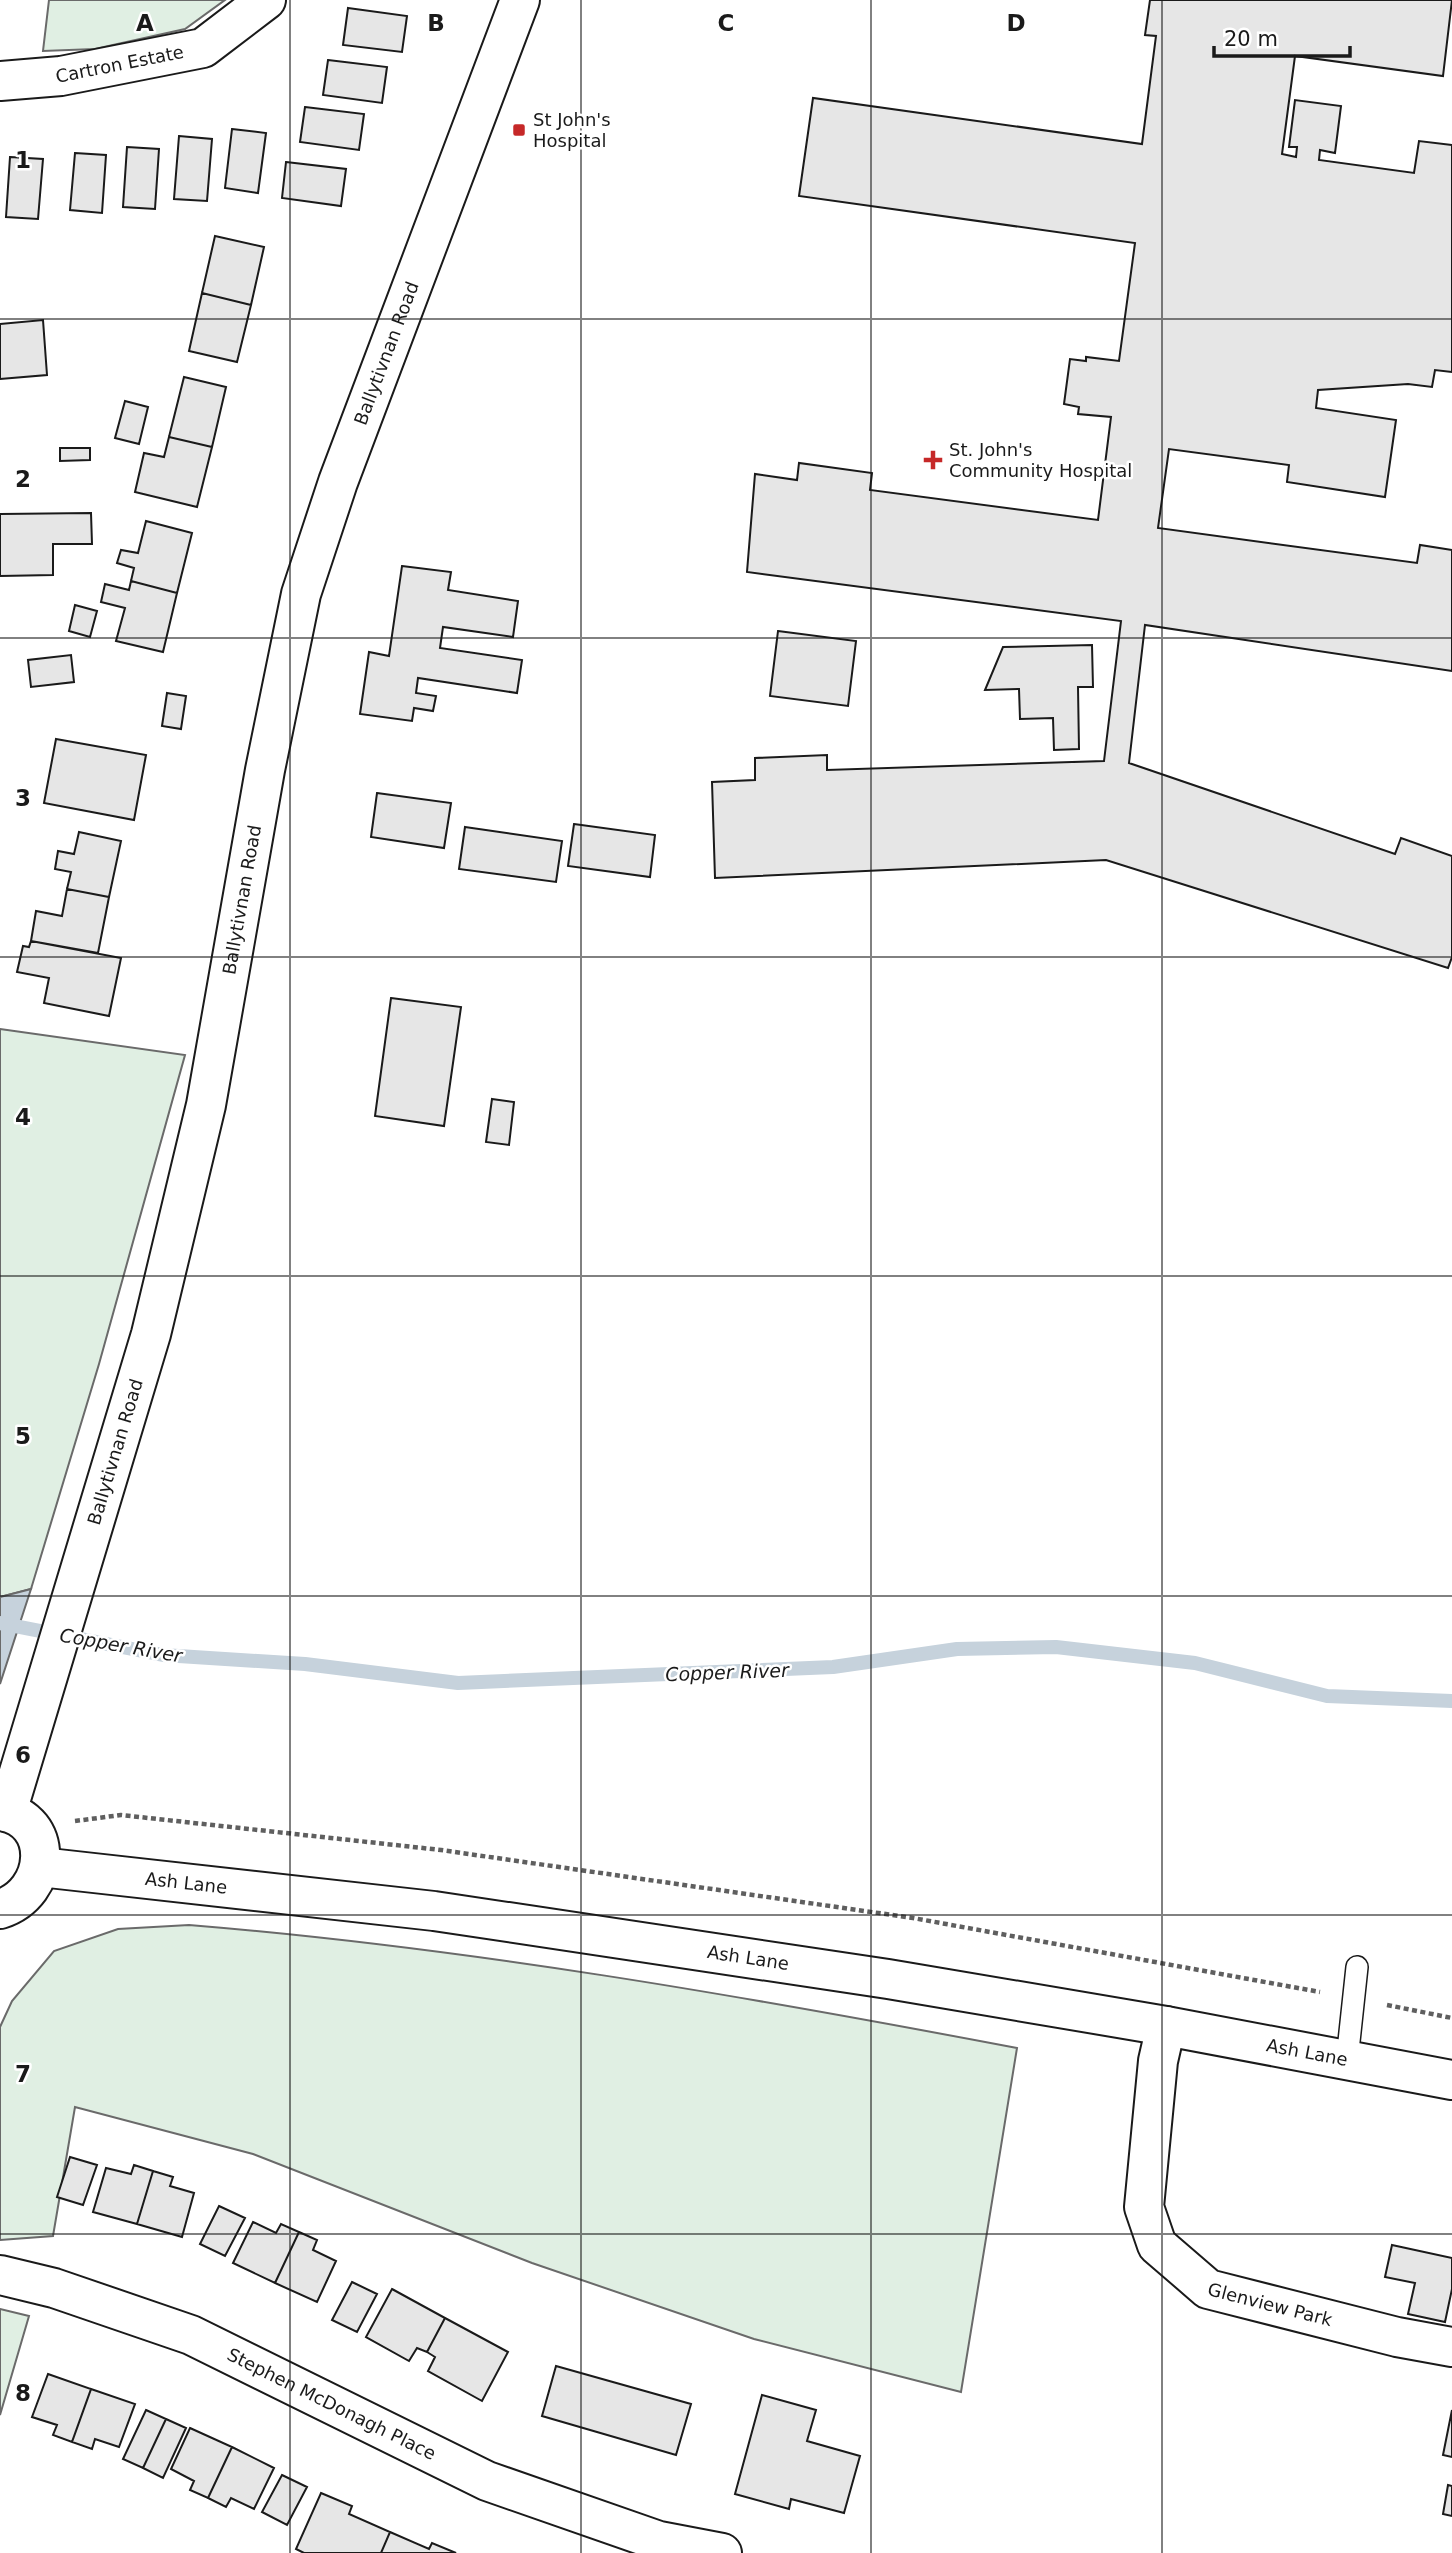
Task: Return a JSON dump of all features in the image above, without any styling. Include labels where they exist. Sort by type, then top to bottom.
[{"type":"main road","name":"Cartron Estate","points":[[0,81],[61,76],[203,48],[266,0]]},
{"type":"main road","name":"Ballytivnan Road","points":[[3,1812],[47,1682],[151,1334],[206,1105],[265,770],[302,594],[338,482],[520,0]]},
{"type":"main road","points":[[0,1909],[13,1905],[27,1895],[36,1882],[40,1867],[37,1840],[29,1827],[3,1812]]},
{"type":"main road","name":"Ash Lane","points":[[40,1867],[448,1913],[888,1979],[1166,2025],[1452,2080]]},
{"type":"main road","name":"Glenview Park","points":[[1166,2025],[1158,2061],[1144,2207],[1157,2245],[1208,2289],[1397,2337],[1452,2347]]},
{"type":"main road","name":"Stephen McDonagh Place","points":[[0,2275],[54,2288],[191,2335],[487,2482],[659,2547],[722,2553]]},
{"type":"lane","points":[[1347,2060],[1357,1966]]},
{"type":"path","points":[[121,1815],[441,1850],[913,1918],[1452,2018]]},
{"type":"green space","points":[[49,0],[225,0],[185,29],[95,49],[43,51]]},
{"type":"green space","points":[[0,1029],[185,1055],[99,1364],[31,1589],[0,1597]]},
{"type":"green space","points":[[189,1925],[501,1960],[708,1992],[1017,2048],[961,2392],[754,2339],[532,2263],[253,2154],[75,2107],[53,2236],[0,2240],[0,2027],[12,2001],[54,1951],[118,1929]]},
{"type":"green space","points":[[0,2309],[29,2316],[0,2415]]},
{"type":"shaded area","name":"Copper River","points":[[31,1589],[0,1684],[0,1597]]},
{"type":"building","points":[[1150,0],[1452,0],[1443,76],[1295,56],[1282,154],[1296,157],[1297,147],[1289,147],[1295,100],[1341,106],[1335,153],[1320,150],[1319,160],[1414,173],[1419,141],[1452,145],[1452,372],[1435,370],[1432,387],[1408,384],[1318,390],[1316,408],[1396,420],[1385,497],[1287,482],[1289,465],[1169,449],[1158,528],[1417,563],[1420,545],[1452,550],[1452,671],[1145,625],[1129,763],[1395,854],[1401,838],[1452,856],[1452,957],[1448,968],[1106,860],[715,878],[712,782],[755,780],[755,758],[827,755],[827,770],[1104,761],[1121,621],[747,572],[755,474],[797,480],[799,463],[872,473],[870,490],[1098,520],[1111,417],[1078,414],[1079,407],[1064,404],[1070,359],[1086,361],[1086,357],[1119,361],[1135,243],[799,196],[813,98],[1142,144],[1156,36],[1145,35]]},
{"type":"building","points":[[348,8],[407,16],[402,52],[343,45]]},
{"type":"building","points":[[328,60],[387,67],[382,103],[323,95]]},
{"type":"building","points":[[305,107],[364,114],[359,150],[300,142]]},
{"type":"building","points":[[232,129],[266,133],[258,193],[225,188]]},
{"type":"building","points":[[179,136],[212,139],[207,201],[174,199]]},
{"type":"building","points":[[127,147],[159,149],[155,209],[123,207]]},
{"type":"building","points":[[75,153],[106,155],[102,213],[70,210]]},
{"type":"building","points":[[10,157],[43,159],[38,219],[6,217]]},
{"type":"building","points":[[286,162],[346,169],[341,206],[282,198]]},
{"type":"building","points":[[215,236],[264,247],[251,305],[202,293]]},
{"type":"building","points":[[202,293],[251,305],[237,362],[189,351]]},
{"type":"building","points":[[43,320],[47,375],[0,379],[0,324]]},
{"type":"building","points":[[184,377],[226,387],[212,447],[169,437]]},
{"type":"building","points":[[125,401],[148,407],[139,444],[115,438]]},
{"type":"building","points":[[169,437],[212,447],[197,507],[135,492],[144,453],[164,457]]},
{"type":"building","points":[[60,448],[90,448],[90,460],[60,461]]},
{"type":"building","points":[[91,513],[92,544],[53,544],[53,575],[0,576],[0,514]]},
{"type":"building","points":[[146,521],[192,533],[177,593],[131,581],[134,568],[117,563],[121,550],[138,553]]},
{"type":"building","points":[[402,566],[451,572],[448,590],[518,601],[513,637],[443,627],[440,648],[522,660],[517,693],[418,678],[416,693],[436,696],[433,711],[414,708],[412,721],[360,714],[369,652],[389,656]]},
{"type":"building","points":[[131,581],[177,593],[163,652],[116,641],[125,608],[101,602],[105,584],[129,590]]},
{"type":"building","points":[[75,605],[97,611],[90,637],[69,631]]},
{"type":"building","points":[[778,631],[856,641],[848,706],[770,696]]},
{"type":"building","points":[[1092,645],[1093,687],[1078,687],[1079,749],[1054,750],[1053,718],[1020,719],[1019,689],[985,690],[1003,647]]},
{"type":"building","points":[[71,655],[74,682],[31,687],[28,660]]},
{"type":"building","points":[[167,693],[186,696],[181,729],[162,726]]},
{"type":"building","points":[[56,739],[146,755],[134,820],[44,803]]},
{"type":"building","points":[[377,793],[451,803],[444,848],[371,837]]},
{"type":"building","points":[[574,824],[655,835],[650,877],[568,866]]},
{"type":"building","points":[[465,827],[562,841],[556,882],[459,869]]},
{"type":"building","points":[[79,832],[121,841],[109,897],[67,889],[71,872],[55,869],[58,851],[74,854]]},
{"type":"building","points":[[67,889],[109,897],[98,953],[31,941],[36,911],[62,916]]},
{"type":"building","points":[[31,941],[121,958],[109,1016],[44,1003],[49,978],[17,972],[23,946],[29,947]]},
{"type":"building","points":[[391,998],[461,1007],[444,1126],[375,1116]]},
{"type":"building","points":[[492,1099],[514,1102],[509,1145],[486,1142]]},
{"type":"building","points":[[70,2157],[97,2165],[83,2205],[57,2197]]},
{"type":"building","points":[[134,2165],[153,2171],[137,2224],[93,2212],[106,2168],[131,2174]]},
{"type":"building","points":[[153,2171],[173,2177],[170,2186],[194,2193],[182,2237],[137,2224]]},
{"type":"building","points":[[219,2206],[245,2218],[225,2256],[200,2244]]},
{"type":"building","points":[[253,2222],[276,2233],[281,2224],[299,2232],[275,2283],[233,2263]]},
{"type":"building","points":[[299,2232],[317,2240],[313,2250],[336,2261],[317,2302],[275,2283]]},
{"type":"building","points":[[1392,2245],[1452,2258],[1452,2289],[1445,2322],[1408,2314],[1415,2283],[1385,2277]]},
{"type":"building","points":[[352,2282],[377,2294],[357,2332],[332,2320]]},
{"type":"building","points":[[392,2289],[445,2318],[427,2352],[417,2348],[409,2361],[366,2337]]},
{"type":"building","points":[[445,2318],[508,2352],[482,2401],[428,2371],[435,2357],[427,2352]]},
{"type":"building","points":[[556,2366],[691,2404],[676,2455],[542,2416]]},
{"type":"building","points":[[48,2374],[91,2389],[72,2442],[53,2435],[57,2425],[32,2417]]},
{"type":"building","points":[[91,2389],[135,2404],[119,2447],[95,2439],[92,2449],[72,2442]]},
{"type":"building","points":[[762,2395],[816,2410],[807,2441],[860,2456],[844,2513],[791,2499],[789,2509],[735,2494]]},
{"type":"building","points":[[146,2410],[166,2419],[143,2468],[123,2459]]},
{"type":"building","points":[[1452,2410],[1452,2457],[1443,2455]]},
{"type":"building","points":[[166,2419],[186,2428],[163,2478],[143,2468]]},
{"type":"building","points":[[190,2428],[232,2447],[208,2498],[190,2490],[194,2481],[171,2469]]},
{"type":"building","points":[[232,2447],[274,2468],[254,2509],[231,2498],[226,2507],[208,2498]]},
{"type":"building","points":[[282,2475],[307,2487],[287,2525],[262,2512]]},
{"type":"building","points":[[1448,2485],[1452,2486],[1452,2516],[1443,2514]]},
{"type":"building","points":[[321,2493],[352,2506],[349,2514],[390,2532],[381,2553],[304,2553],[296,2549]]},
{"type":"building","points":[[390,2532],[429,2549],[432,2543],[456,2553],[381,2553]]},
{"type":"waterway","name":"Copper River","points":[[0,1623],[163,1655],[305,1664],[458,1683],[833,1667],[957,1649],[1056,1647],[1195,1663],[1327,1696],[1452,1701]]},
{"type":"place","name":"St John's Hospital","points":[[519,130]]},
{"type":"place","name":"St. John's Community Hospital","points":[[933,460]]}]
